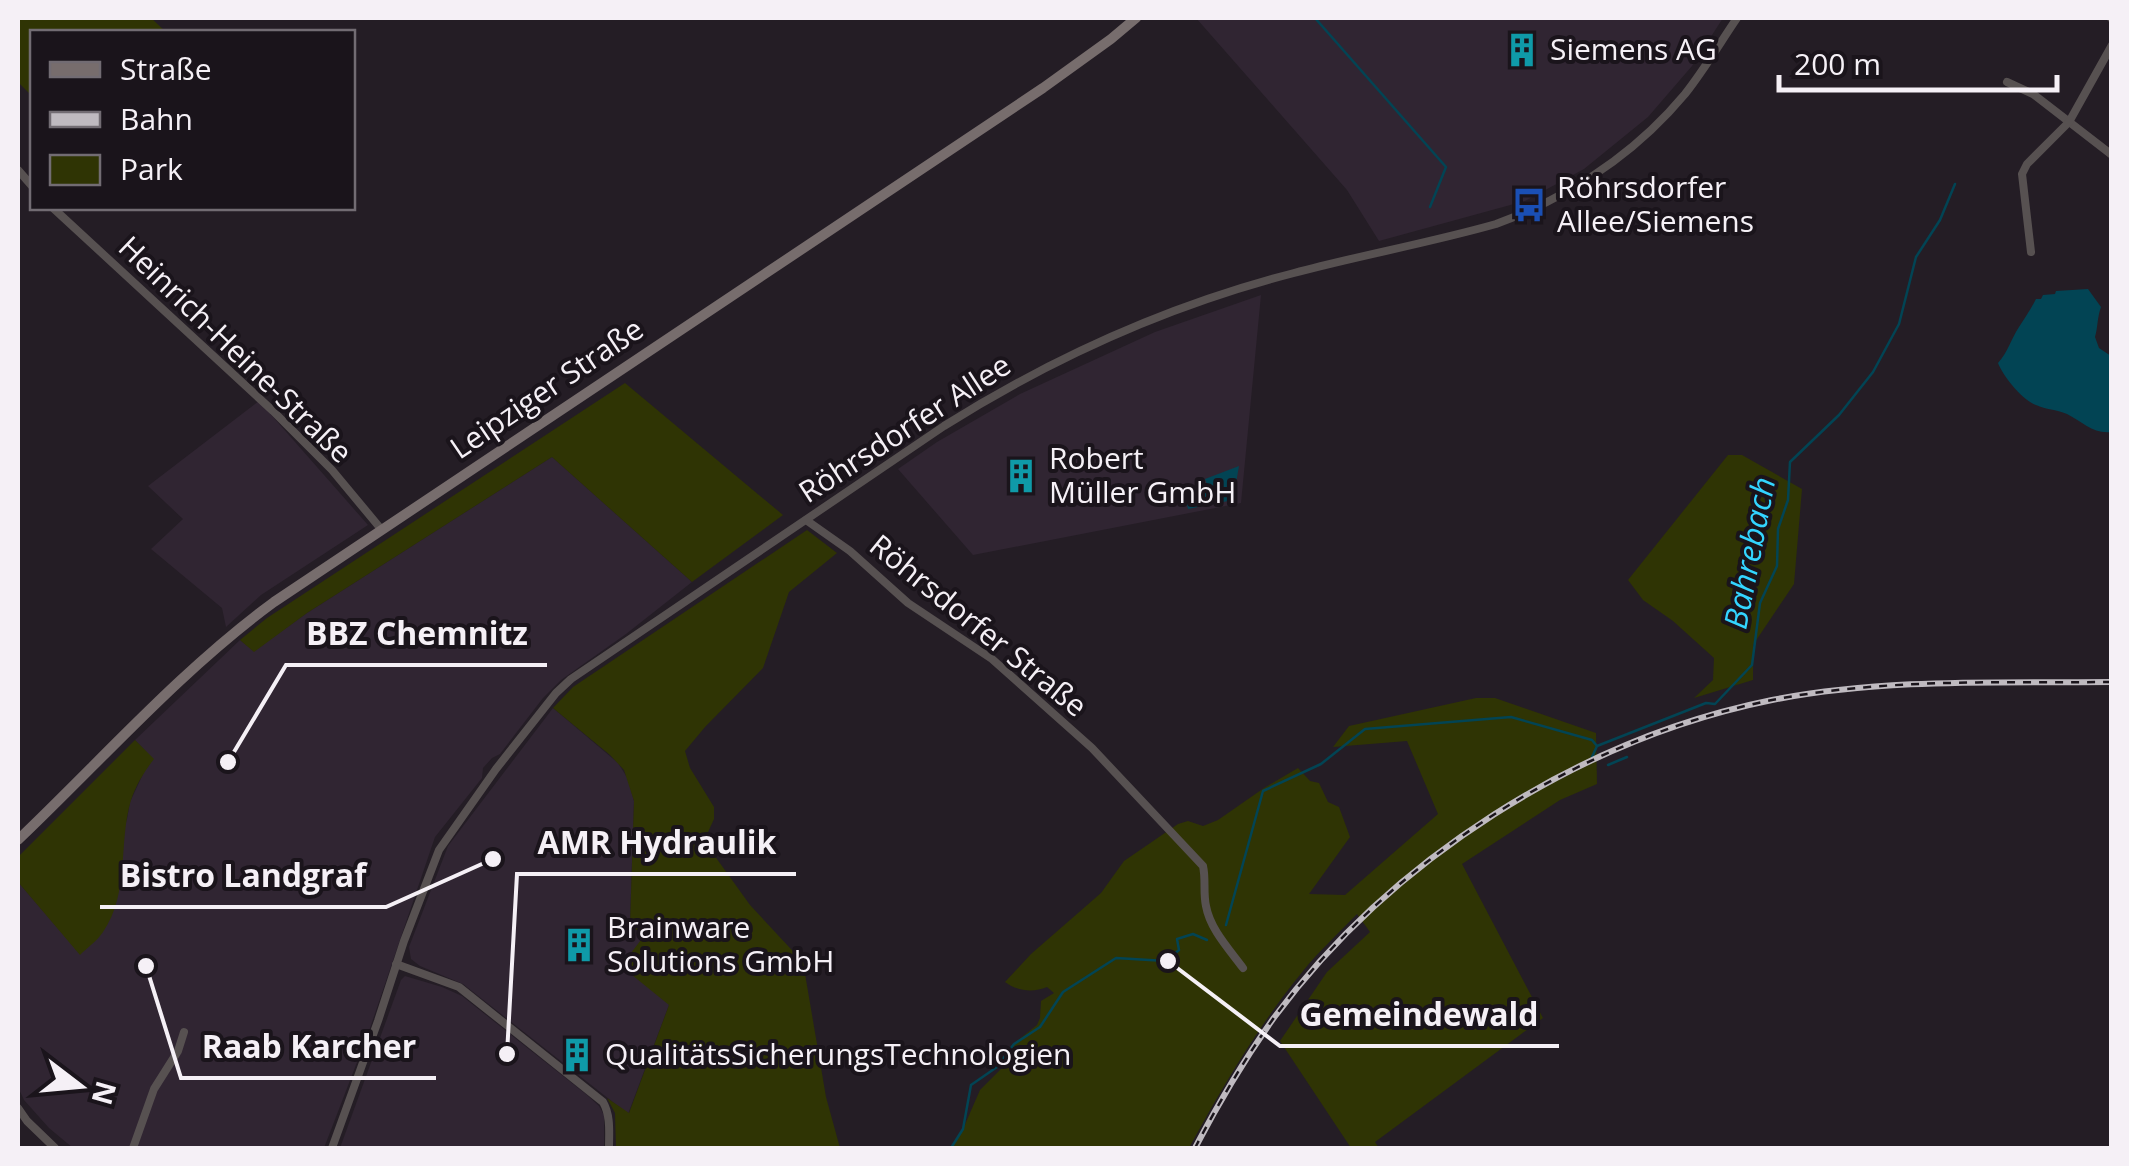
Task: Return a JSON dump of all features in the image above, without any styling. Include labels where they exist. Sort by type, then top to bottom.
[{"type":"main road","name":"Leipziger Straße","points":[[18,840],[97,760],[248,620],[1027,99],[1136,18]]},
{"type":"street","name":"Röhrsdorfer Allee","points":[[332,1148],[430,871],[448,834],[556,693],[571,679],[979,404],[1075,353],[1248,286],[1496,224],[1574,188],[1615,160],[1668,114],[1737,18]]},
{"type":"street","points":[[2031,252],[2022,174],[2069,122],[2112,45]]},
{"type":"street","points":[[2008,82],[2033,94],[2112,155]]},
{"type":"street","name":"Heinrich-Heine-Straße","points":[[56,210],[273,410],[332,470],[381,529]]},
{"type":"street","name":"Röhrsdorfer Straße","points":[[806,520],[850,551],[908,603],[992,659],[1092,748],[1203,866],[1206,906],[1214,929],[1243,968]]},
{"type":"street","points":[[396,964],[459,988],[604,1102],[609,1148]]},
{"type":"street","points":[[133,1148],[154,1089],[178,1052],[184,1032]]},
{"type":"street","points":[[18,1108],[55,1148]]},
{"type":"shaded area","points":[[1196,18],[1723,18],[1692,66],[1648,117],[1584,169],[1525,201],[1379,241],[1347,190]]},
{"type":"shaded area","name":"Robert Müller GmbH","points":[[1261,295],[1241,503],[973,555],[898,469],[1020,394],[1155,332]]},
{"type":"shaded area","points":[[259,401],[368,525],[261,595],[226,627],[222,608],[151,549],[183,519],[148,486]]},
{"type":"shaded area","points":[[552,457],[692,582],[561,680],[500,754],[483,768],[482,778],[435,837],[369,1031],[324,1148],[73,1148],[49,1128],[24,1100],[18,1087],[18,882],[80,954],[130,802],[153,759],[135,740],[240,640],[254,651]]},
{"type":"shaded area","points":[[553,708],[618,763],[628,779],[634,801],[630,925],[644,936],[669,1005],[628,1114],[463,984],[411,959],[409,947],[448,846]]},
{"type":"shaded area","points":[[405,976],[462,996],[587,1095],[604,1115],[604,1148],[340,1148]]},
{"type":"green space","points":[[18,18],[151,18],[164,30],[30,30],[30,94],[18,82]]},
{"type":"green space","points":[[625,383],[783,515],[692,582],[552,457],[307,613],[254,652],[240,640],[267,618]]},
{"type":"green space","points":[[1728,455],[1742,455],[1802,489],[1794,584],[1753,645],[1753,680],[1694,698],[1713,680],[1714,658],[1643,600],[1628,580]]},
{"type":"green space","points":[[807,530],[837,553],[789,592],[763,668],[685,751],[690,768],[714,807],[714,819],[704,841],[750,905],[803,962],[826,1097],[840,1148],[616,1148],[615,1113],[607,1098],[629,1113],[669,1005],[621,966],[644,936],[630,925],[634,801],[624,770],[553,708],[573,687]]},
{"type":"green space","points":[[1476,698],[1495,698],[1596,733],[1597,784],[1560,800],[1462,864],[1543,1018],[1375,1142],[1379,1148],[1351,1148],[1280,1041],[1327,972],[1370,932],[1357,914],[1309,964],[1271,1013],[1189,1148],[951,1148],[980,1090],[1002,1068],[1012,1045],[1037,1025],[1041,1001],[1054,993],[1047,987],[1025,990],[1005,982],[1101,893],[1124,861],[1178,824],[1188,821],[1203,826],[1218,820],[1298,768],[1310,781],[1319,783],[1328,802],[1339,807],[1350,837],[1309,894],[1345,895],[1438,814],[1407,741],[1333,747],[1349,726]]},
{"type":"green space","points":[[135,740],[154,759],[131,800],[120,884],[111,917],[101,935],[80,955],[18,882],[18,857]]},
{"type":"water","points":[[2088,289],[2101,307],[2095,337],[2099,348],[2111,356],[2111,432],[2093,429],[2067,414],[2031,402],[2014,387],[1998,363],[2036,299],[2056,291]]},
{"type":"water","points":[[1239,466],[1233,500],[1188,509],[1186,500],[1209,490],[1205,479]]},
{"type":"waterway","points":[[1315,18],[1446,167],[1430,207]]},
{"type":"waterway","name":"Bahrebach","points":[[1226,925],[1263,791],[1321,764],[1365,729],[1511,717],[1592,740],[1597,746],[1706,703],[1715,704],[1752,665],[1760,603],[1777,566],[1778,529],[1788,500],[1790,462],[1839,415],[1873,372],[1899,324],[1916,257],[1940,220],[1955,184]]},
{"type":"waterway","points":[[1592,757],[1597,746]]},
{"type":"waterway","points":[[1608,765],[1627,757]]},
{"type":"waterway","name":"Bahrebach","points":[[951,1148],[963,1129],[971,1085],[997,1067],[1014,1044],[1040,1027],[1063,992],[1116,958],[1166,961],[1179,950],[1177,939],[1193,934],[1207,940]]},
{"type":"railway","points":[[1195,1148],[1262,1035],[1320,961],[1431,858],[1494,814],[1560,776],[1629,744],[1700,718],[1772,700],[1899,685],[2112,682]]},
{"type":"place","name":"Siemens AG","points":[[1522,50]]},
{"type":"place","name":"Röhrsdorfer Allee/Siemens","points":[[1529,205]]},
{"type":"place","name":"Robert Müller GmbH","points":[[1021,476]]},
{"type":"place","name":"BBZ Chemnitz","points":[[228,762]]},
{"type":"place","name":"Bistro Landgraf","points":[[493,859]]},
{"type":"place","name":"Brainware Solutions GmbH","points":[[579,945]]},
{"type":"place","name":"Gemeindewald","points":[[1168,961]]},
{"type":"place","name":"Raab Karcher","points":[[146,966]]},
{"type":"place","name":"AMR Hydraulik","points":[[507,1054]]},
{"type":"place","name":"QualitätsSicherungsTechnologien","points":[[577,1055]]}]
